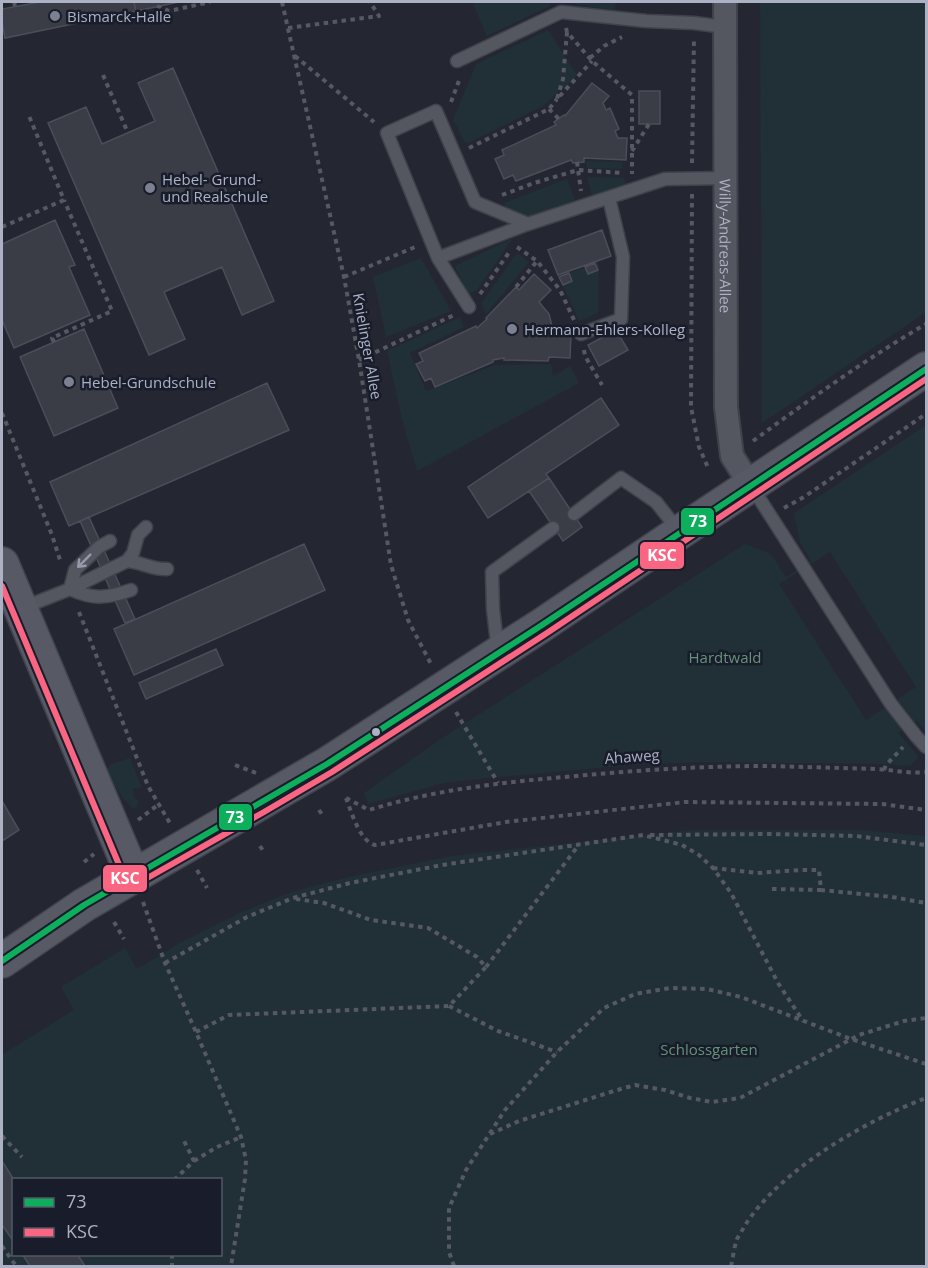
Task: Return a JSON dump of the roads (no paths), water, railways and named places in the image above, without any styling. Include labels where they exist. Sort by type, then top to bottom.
[{"type":"main road","points":[[2,961],[84,905],[327,764],[499,654],[927,369]]},
{"type":"main road","points":[[2,564],[134,876]]},
{"type":"street","name":"Willy-Andreas-Allee","points":[[725,2],[726,407],[732,456],[751,486]]},
{"type":"lane","points":[[457,61],[561,12],[725,27]]},
{"type":"lane","points":[[469,307],[438,258],[387,133],[436,111],[476,202],[528,224]]},
{"type":"lane","points":[[438,258],[528,224],[665,179],[726,178]]},
{"type":"lane","points":[[581,334],[621,319],[623,257],[609,198]]},
{"type":"lane","points":[[574,514],[621,478],[656,502],[680,532]]},
{"type":"lane","points":[[751,486],[891,704],[927,747]]},
{"type":"lane","points":[[21,609],[70,590],[127,561],[133,553],[138,535],[146,527]]},
{"type":"lane","points":[[499,654],[493,609],[492,572],[554,528]]},
{"type":"lane","points":[[70,590],[75,570],[110,541]]},
{"type":"lane","points":[[127,561],[138,562],[157,569],[167,569]]},
{"type":"lane","points":[[70,590],[81,595],[96,597],[117,595],[131,590]]},
{"type":"place","name":"Bismarck-Halle","points":[[55,16]]},
{"type":"place","name":"Hebel- Grund- und Realschule","points":[[150,188]]},
{"type":"place","name":"Hermann-Ehlers-Kolleg","points":[[512,329]]},
{"type":"place","name":"Hebel-Grundschule","points":[[69,382]]},
{"type":"park label","name":"Hardtwald","points":[[725,657]]},
{"type":"park label","name":"Schlossgarten","points":[[709,1049]]}]
